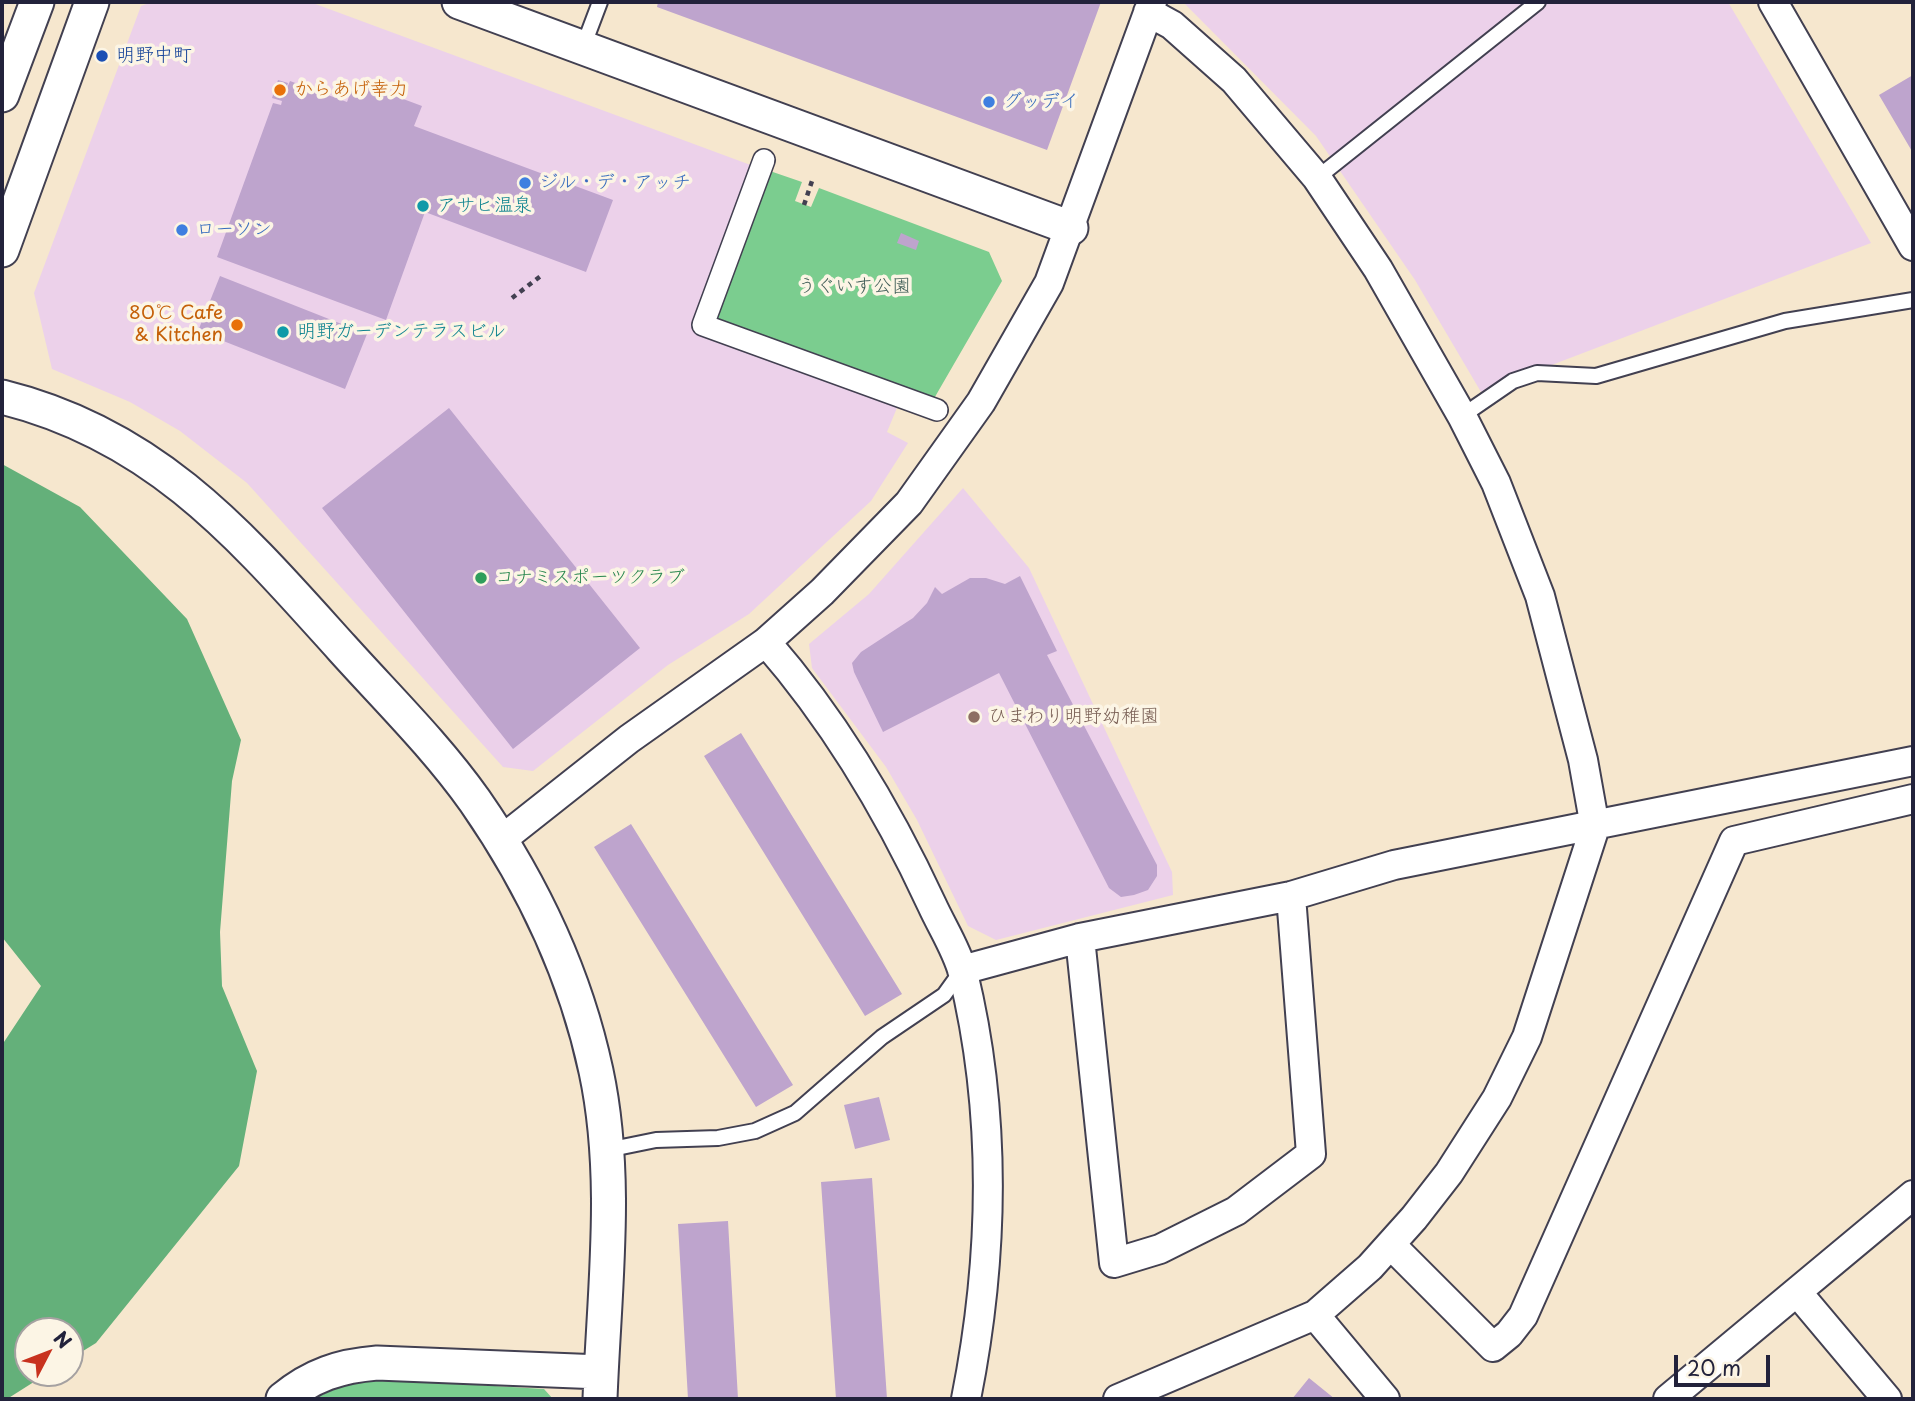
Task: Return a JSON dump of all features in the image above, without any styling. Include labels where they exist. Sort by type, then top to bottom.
[{"type":"street","points":[[2,95],[37,2]]},
{"type":"street","points":[[2,250],[92,2]]},
{"type":"street","points":[[459,2],[1071,228]]},
{"type":"street","points":[[1773,2],[1913,246]]},
{"type":"street","points":[[500,841],[629,739],[766,642],[877,538],[943,457],[1014,349],[1049,283],[1150,7],[1234,80],[1317,177],[1378,269],[1462,416],[1496,483],[1540,596],[1583,760],[1595,827],[1547,983],[1527,1037],[1497,1098],[1449,1173],[1391,1245],[1315,1315],[1118,1399]]},
{"type":"street","points":[[764,160],[703,325],[937,410]]},
{"type":"street","points":[[2,397],[58,415],[143,456],[232,527],[434,750],[474,800],[531,891],[570,979],[596,1070],[607,1150],[601,1386],[377,1363],[344,1366],[311,1379],[283,1399]]},
{"type":"street","points":[[766,642],[825,718],[873,788],[910,858],[962,970],[981,1081],[990,1179],[984,1283],[966,1399]]},
{"type":"street","points":[[962,970],[1080,938],[1290,896],[1394,865],[1595,827],[1913,761]]},
{"type":"street","points":[[1391,1245],[1493,1347],[1509,1334],[1523,1316],[1734,841],[1913,799]]},
{"type":"street","points":[[1080,938],[1114,1263],[1160,1249],[1236,1211],[1311,1154],[1290,896]]},
{"type":"street","points":[[1668,1399],[1913,1195]]},
{"type":"street","points":[[1797,1292],[1887,1399]]},
{"type":"street","points":[[1315,1315],[1385,1399]]},
{"type":"lane","points":[[583,47],[600,2]]},
{"type":"lane","points":[[1317,177],[1538,2]]},
{"type":"lane","points":[[1462,416],[1513,381],[1537,373],[1596,376],[1785,321],[1913,300]]},
{"type":"lane","points":[[607,1150],[656,1140],[718,1138],[755,1131],[795,1113],[882,1037],[944,995],[962,970]]},
{"type":"path","points":[[804,205],[813,178]]},
{"type":"path","points":[[512,298],[542,275]]},
{"type":"shaded area","points":[[152,2],[310,2],[756,167],[899,403],[887,432],[908,443],[871,501],[749,614],[668,665],[533,771],[503,767],[247,483],[180,431],[130,402],[52,369],[34,293],[141,6]]},
{"type":"shaded area","points":[[1183,2],[1728,2],[1871,243],[1481,392],[1415,280],[1316,136]]},
{"type":"shaded area","name":"ひまわり明野幼稚園","points":[[963,488],[1029,568],[1172,872],[1173,895],[996,940],[968,926],[917,820],[886,767],[812,668],[809,644],[869,594]]},
{"type":"green space","name":"うぐいす公園","points":[[767,170],[802,182],[795,201],[811,207],[819,188],[989,252],[1002,281],[932,402],[711,321]]},
{"type":"green space","points":[[2,464],[80,507],[187,619],[241,740],[232,781],[220,932],[222,986],[257,1071],[239,1166],[96,1343],[84,1350],[84,1317],[14,1317],[14,1387],[26,1387],[7,1399],[2,1399],[2,1045],[41,986],[2,937]]},
{"type":"green space","points":[[379,1379],[544,1389],[553,1399],[313,1399],[351,1382]]},
{"type":"building","name":"グッデイ","points":[[658,2],[1101,2],[1047,150],[657,7]]},
{"type":"building","points":[[1913,75],[1913,153],[1879,95]]},
{"type":"building","name":"アサヒ温泉","points":[[278,80],[288,83],[284,95],[290,81],[347,102],[355,81],[422,106],[414,126],[613,200],[586,272],[425,212],[386,320],[217,257],[273,103],[281,105],[282,101],[272,98]]},
{"type":"building","points":[[901,233],[919,241],[916,250],[897,243]]},
{"type":"building","name":"明野ガーデンテラスビル","points":[[220,276],[367,334],[345,389],[198,331]]},
{"type":"building","name":"コナミスポーツクラブ","points":[[449,408],[640,648],[513,749],[322,508]]},
{"type":"building","points":[[1020,576],[1057,651],[1047,655],[1157,865],[1157,876],[1148,890],[1121,897],[1109,888],[999,673],[883,732],[854,672],[852,663],[861,652],[913,618],[927,603],[935,587],[942,594],[970,578],[986,578],[1005,584]]},
{"type":"building","points":[[741,733],[902,994],[865,1016],[704,756]]},
{"type":"building","points":[[631,824],[793,1085],[756,1107],[594,847]]},
{"type":"building","points":[[879,1097],[890,1140],[855,1149],[844,1105]]},
{"type":"building","points":[[872,1178],[887,1399],[836,1399],[821,1182]]},
{"type":"building","points":[[728,1221],[738,1399],[688,1399],[678,1224]]},
{"type":"building","points":[[1309,1378],[1335,1399],[1292,1399]]},
{"type":"place","name":"明野中町","points":[[102,56]]},
{"type":"place","name":"からあげ幸力","points":[[280,90]]},
{"type":"place","name":"グッデイ","points":[[989,102]]},
{"type":"place","name":"ジル・デ・アッチ","points":[[525,183]]},
{"type":"place","name":"アサヒ温泉","points":[[423,206]]},
{"type":"place","name":"ローソン","points":[[182,230]]},
{"type":"place","name":"80℃ Cafe & Kitchen","points":[[237,325]]},
{"type":"place","name":"明野ガーデンテラスビル","points":[[283,332]]},
{"type":"place","name":"コナミスポーツクラブ","points":[[481,578]]},
{"type":"place","name":"ひまわり明野幼稚園","points":[[974,717]]}]
